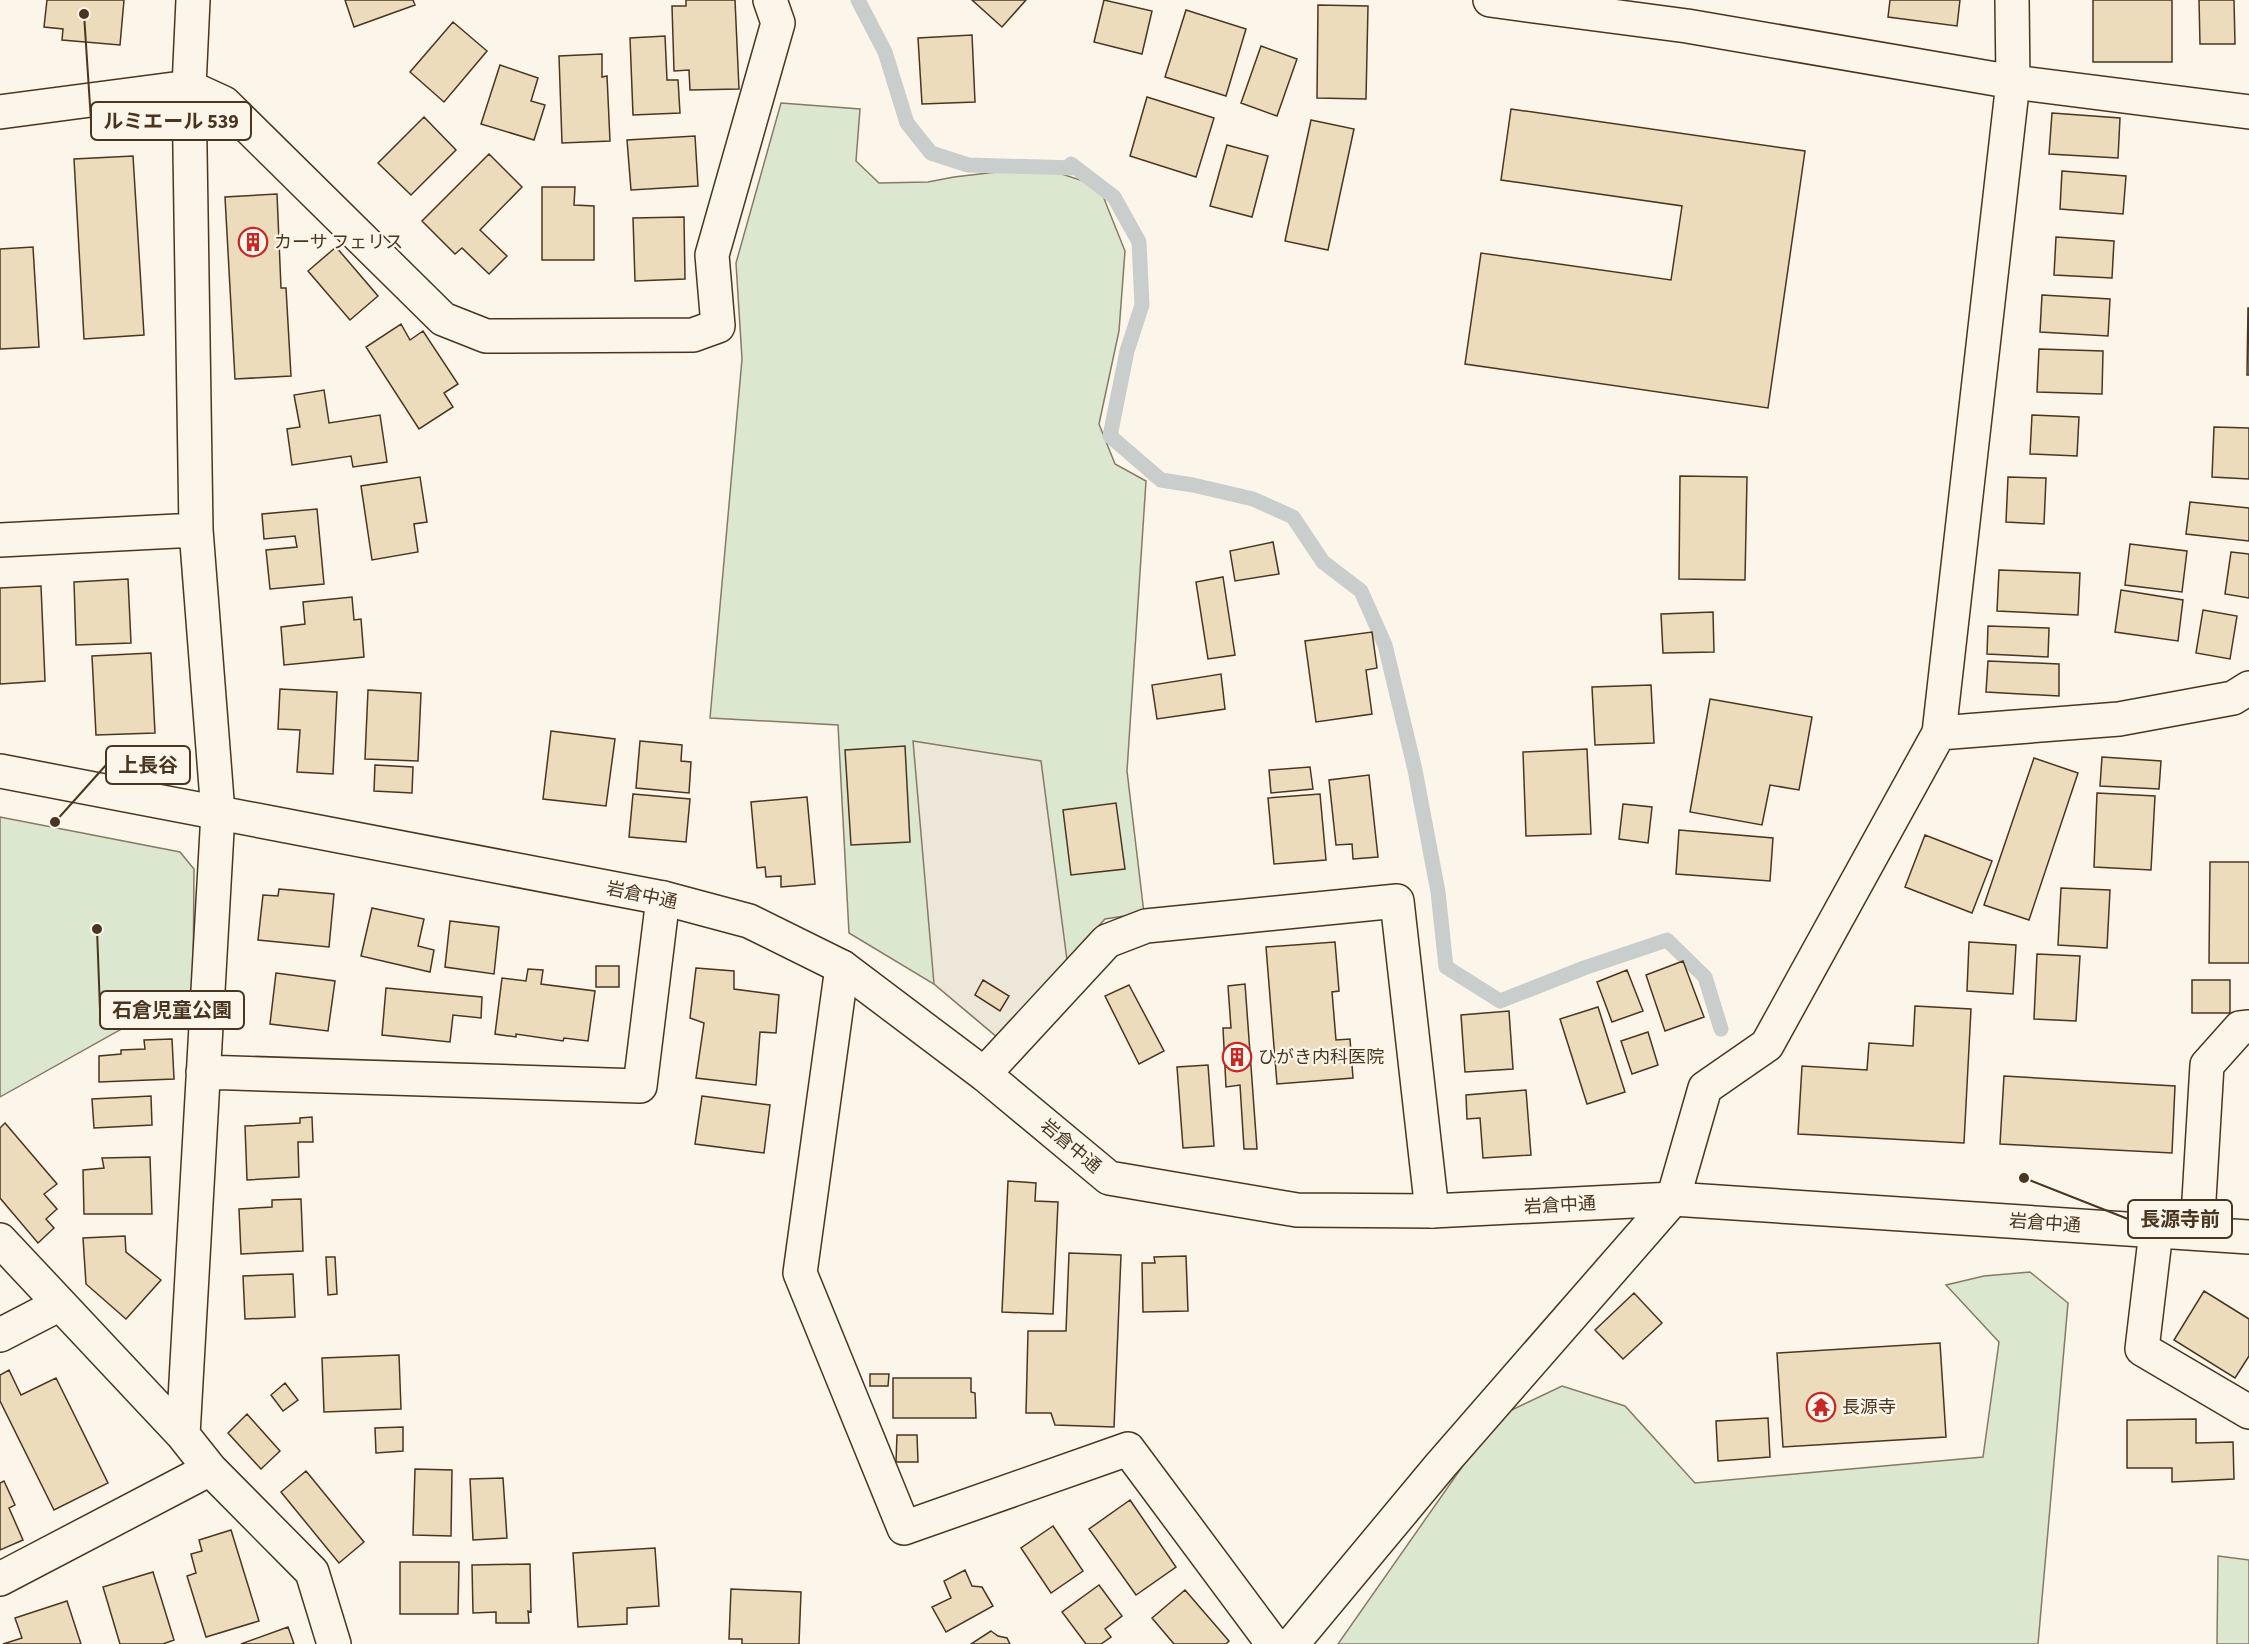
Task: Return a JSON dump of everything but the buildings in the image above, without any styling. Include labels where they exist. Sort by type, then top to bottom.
[{"type":"street","points":[[183,1435],[218,813],[196,530],[189,87],[194,0]]},
{"type":"street","points":[[0,112],[189,87],[225,103],[443,319],[486,336],[693,335],[718,326],[712,255],[778,23],[770,0]]},
{"type":"street","points":[[1490,0],[1686,13],[2013,82],[2249,112]]},
{"type":"street","points":[[1292,1644],[1440,1466],[1673,1199],[1705,1088],[1767,1045],[1939,733],[2013,82],[2012,0]]},
{"type":"street","points":[[0,540],[196,530]]},
{"type":"street","points":[[1939,733],[2119,719],[2233,698],[2249,688]]},
{"type":"street","name":"岩倉中通","points":[[0,771],[663,898],[749,921],[842,967],[984,1074],[1109,1178],[1297,1210],[1432,1211],[1673,1199],[2249,1237]]},
{"type":"street","points":[[203,1072],[640,1086],[663,898]]},
{"type":"street","points":[[984,1074],[1107,941],[1146,926],[1397,901],[1432,1211]]},
{"type":"street","points":[[842,967],[800,1273],[904,1528],[1128,1449],[1273,1644]]},
{"type":"street","points":[[2197,1233],[2207,1065],[2240,1028],[2249,1027]]},
{"type":"street","points":[[2156,1231],[2142,1349],[2249,1412]]},
{"type":"street","points":[[0,1240],[183,1435],[210,1469],[312,1572],[334,1644]]},
{"type":"street","points":[[0,1335],[60,1304]]},
{"type":"street","points":[[0,1579],[210,1469]]},
{"type":"green space","points":[[781,103],[860,109],[856,161],[879,183],[928,182],[1040,167],[1099,186],[1125,251],[1119,331],[1099,424],[1115,464],[1146,481],[1127,771],[1144,913],[1105,919],[997,1037],[934,984],[849,933],[838,725],[710,718],[742,359],[736,263]]},
{"type":"green space","points":[[0,817],[180,852],[194,869],[193,989],[0,1097]]},
{"type":"green space","points":[[2030,1272],[2068,1303],[2038,1644],[1338,1644],[1497,1417],[1562,1386],[1625,1406],[1695,1483],[1983,1457],[1999,1342],[1946,1285],[1984,1276]]},
{"type":"green space","points":[[2218,1556],[2249,1560],[2249,1644],[2217,1644]]},
{"type":"shaded area","points":[[913,741],[1041,761],[1067,960],[997,1037],[934,984]]},
{"type":"waterway","points":[[858,0],[885,52],[907,123],[931,153],[968,165],[1076,168],[1071,164],[1114,197],[1139,242],[1142,305],[1127,351],[1110,436],[1161,480],[1253,499],[1293,517],[1323,562],[1361,591],[1385,645],[1415,770],[1438,892],[1446,967],[1500,1001],[1584,968],[1667,940],[1705,977],[1721,1029]]},
{"type":"place","name":"ルミエール 539","points":[[84,14]]},
{"type":"place","name":"カーサ フェリス","points":[[253,242]]},
{"type":"place","name":"上長谷","points":[[55,822]]},
{"type":"place","name":"石倉児童公園","points":[[97,929]]},
{"type":"place","name":"ひがき内科医院","points":[[1237,1057]]},
{"type":"place","name":"長源寺前","points":[[2024,1178]]},
{"type":"place","name":"長源寺","points":[[1821,1407]]}]
